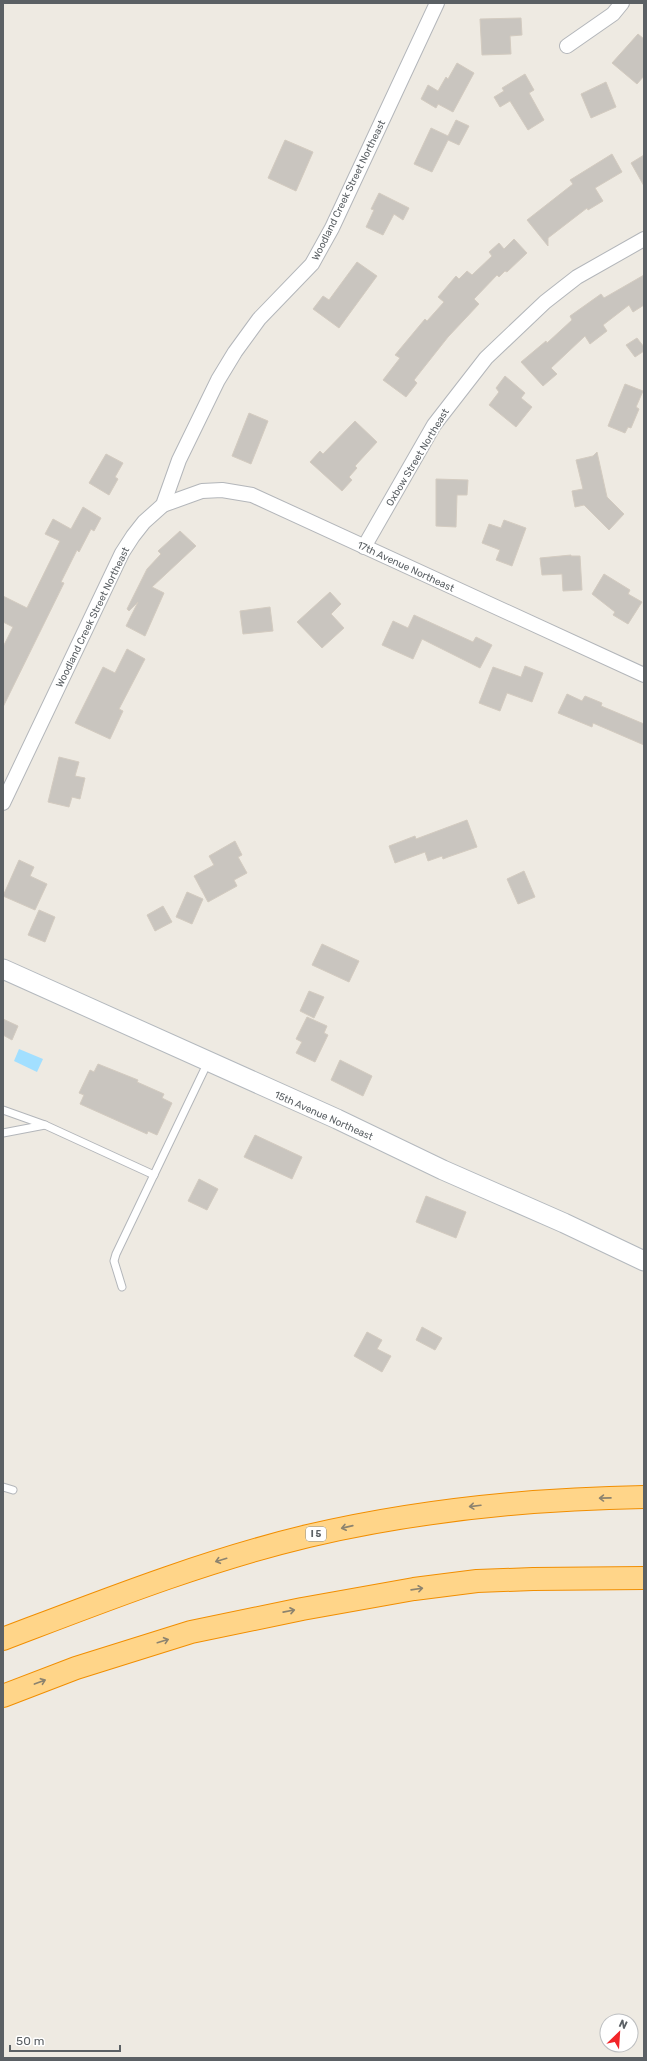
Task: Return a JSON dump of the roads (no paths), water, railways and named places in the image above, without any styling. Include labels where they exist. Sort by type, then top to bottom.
[{"type":"highway","name":"I 5","points":[[3,1639],[196,1568],[252,1551],[350,1527],[421,1514],[479,1506],[537,1501],[644,1497]]},
{"type":"highway","points":[[3,1696],[76,1668],[191,1632],[302,1609],[414,1589],[477,1581],[533,1578],[644,1578]]},
{"type":"street","name":"Woodland Creek Street Northeast","points":[[3,803],[122,553],[132,536],[144,522],[164,505],[179,460],[218,380],[235,352],[259,319],[312,264],[319,252],[332,228],[437,3]]},
{"type":"street","points":[[567,46],[613,14],[622,3]]},
{"type":"street","name":"Oxbow Street Northeast","points":[[364,546],[434,425],[486,358],[540,307],[577,277],[644,239]]},
{"type":"street","name":"17th Avenue Northeast","points":[[164,505],[202,491],[222,490],[242,492],[364,546],[644,675]]},
{"type":"street","name":"15th Avenue Northeast","points":[[3,969],[644,1261]]},
{"type":"lane","points":[[122,1287],[114,1261],[208,1062]]},
{"type":"lane","points":[[3,1110],[45,1125],[154,1175]]},
{"type":"lane","points":[[3,1134],[45,1125]]},
{"type":"lane","points":[[3,1487],[13,1490]]},
{"type":"water","points":[[19,1049],[43,1059],[37,1072],[14,1061]]}]
